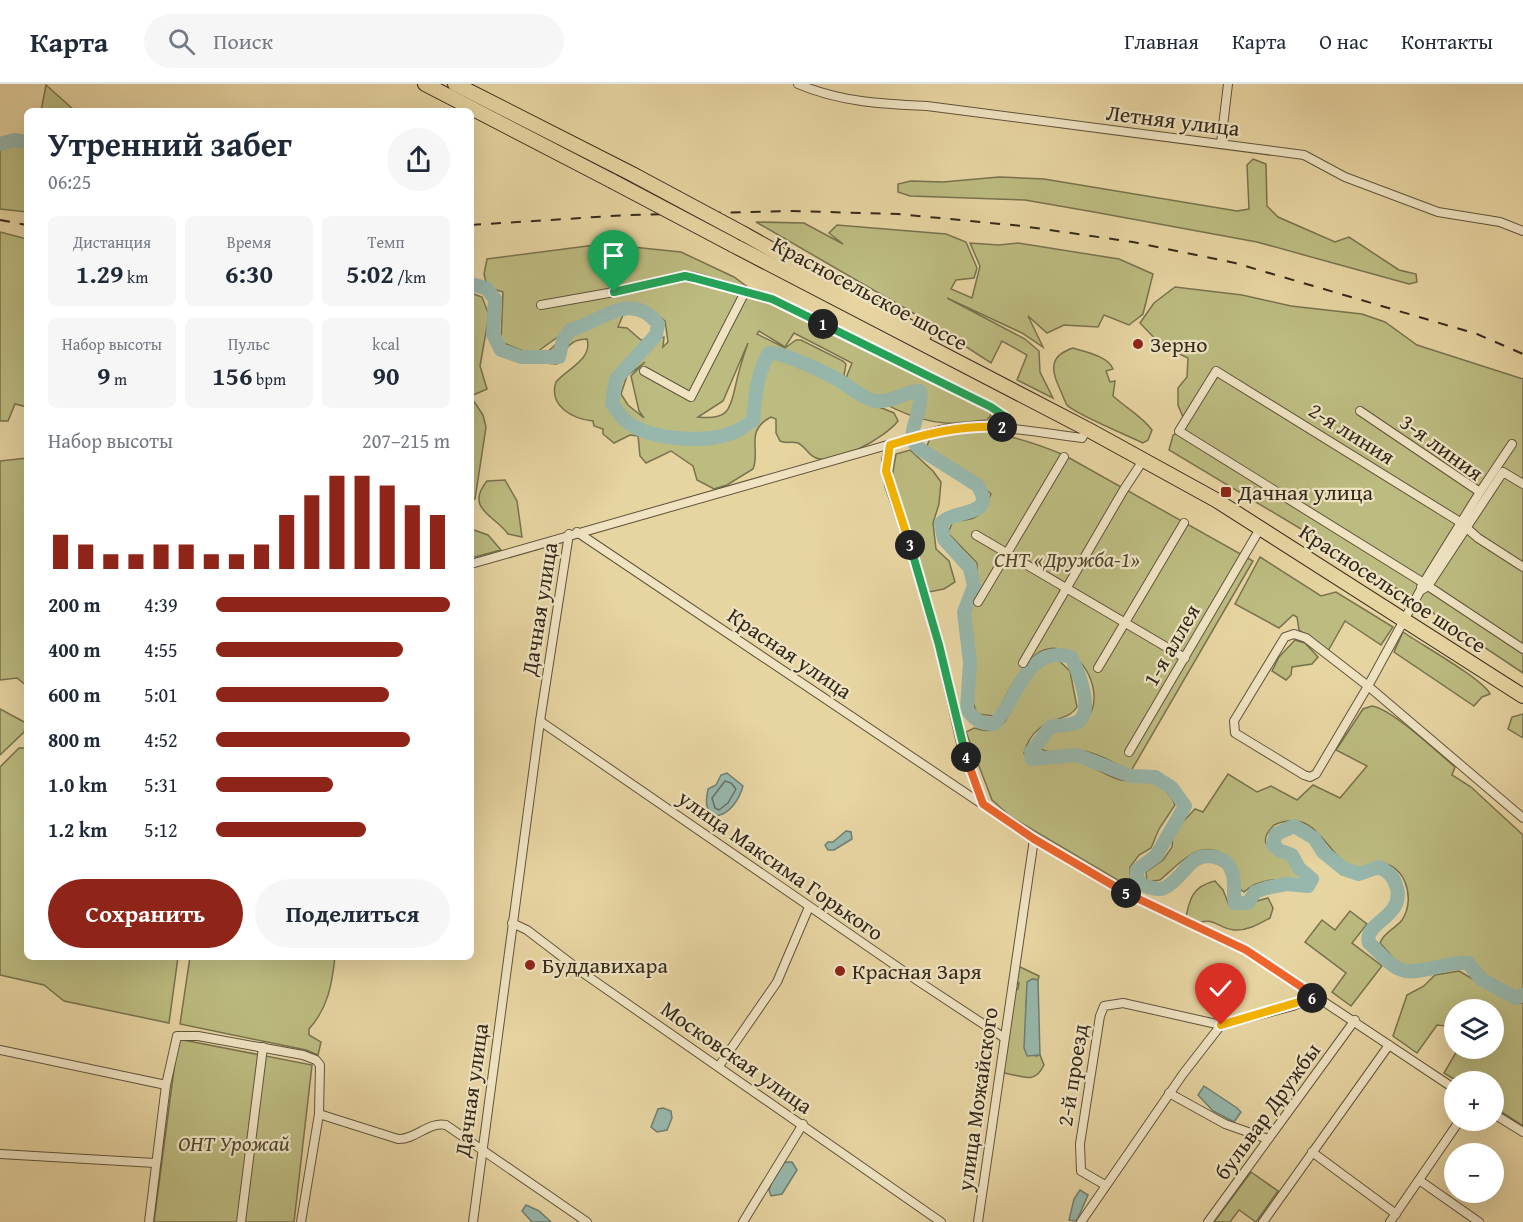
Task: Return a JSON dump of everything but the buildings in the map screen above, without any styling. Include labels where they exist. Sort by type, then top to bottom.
[{"type":"highway","name":"Красносельское шоссе","points":[[425,84],[471,108]]},
{"type":"highway","name":"Красносельское шоссе","points":[[455,84],[744,234],[941,345],[987,378]]},
{"type":"highway","name":"Красносельское шоссе","points":[[474,109],[1144,459],[1261,527],[1523,696]]},
{"type":"street","name":"Летняя улица","points":[[798,84],[822,93],[858,101],[927,106],[1304,155],[1327,169],[1438,212],[1492,220],[1523,231]]},
{"type":"street","points":[[1221,143],[1228,84]]},
{"type":"street","points":[[541,305],[685,276],[772,299],[991,407],[1004,416],[1006,427]]},
{"type":"street","points":[[644,371],[691,397],[745,292]]},
{"type":"street","name":"2-я линия","points":[[1425,584],[1179,430],[1216,371],[1460,522],[1523,567]]},
{"type":"street","name":"3-я линия","points":[[1360,411],[1480,492],[1425,584]]},
{"type":"street","name":"Дачная улица","points":[[473,1222],[481,1148],[540,721],[573,533],[926,434],[965,426],[1006,427],[1082,438],[1087,429]]},
{"type":"street","points":[[1480,492],[1512,444]]},
{"type":"street","points":[[890,445],[886,460],[889,485],[939,645],[962,748],[983,804]]},
{"type":"street","points":[[978,602],[1064,457]]},
{"type":"street","points":[[1023,663],[1144,459]]},
{"type":"street","points":[[1523,484],[1503,472],[1467,529],[1420,591],[1368,686],[1316,774],[1310,777],[1235,733],[1233,727],[1248,697],[1285,637],[1294,634],[1306,638],[1368,686],[1523,818]]},
{"type":"street","points":[[1098,668],[1184,523]]},
{"type":"street","name":"1-я аллея","points":[[1129,752],[1261,527]]},
{"type":"street","points":[[474,563],[573,533]]},
{"type":"street","name":"Красная улица","points":[[573,533],[1034,839],[1124,892],[1246,950],[1355,1020],[1444,1082]]},
{"type":"street","points":[[976,535],[1185,658]]},
{"type":"street","points":[[1425,584],[1523,649]]},
{"type":"street","name":"улица Максима Горького","points":[[540,721],[809,907],[1004,1036]]},
{"type":"street","name":"улица Можайского","points":[[978,1222],[1034,839]]},
{"type":"street","points":[[719,1066],[777,982],[809,907]]},
{"type":"street","name":"Московская улица","points":[[512,923],[527,930],[586,975],[941,1222]]},
{"type":"street","name":"2-й проезд","points":[[1105,1185],[1081,1171],[1080,1144],[1100,1016],[1104,1006],[1110,1003],[1123,1003],[1221,1025],[1293,1006],[1315,996]]},
{"type":"street","name":"бульвар Дружбы","points":[[1208,1222],[1355,1020]]},
{"type":"street","points":[[1081,1222],[1169,1093],[1221,1025]]},
{"type":"street","points":[[149,1222],[166,1085],[177,1036],[198,1035],[316,1060],[321,1073],[319,1114],[301,1222]]},
{"type":"street","points":[[1263,1222],[1389,1045]]},
{"type":"street","points":[[241,1222],[263,1047]]},
{"type":"street","points":[[0,1050],[166,1085]]},
{"type":"street","points":[[1169,1093],[1225,1124],[1268,1139]]},
{"type":"street","points":[[319,1114],[398,1139],[407,1138],[441,1124],[481,1148],[587,1222]]},
{"type":"street","points":[[1504,1120],[1523,1132]]},
{"type":"street","points":[[743,1222],[803,1124]]},
{"type":"street","points":[[1390,1222],[1452,1131]]},
{"type":"street","points":[[1312,1152],[1396,1214]]},
{"type":"street","points":[[0,1154],[155,1163]]},
{"type":"street","points":[[1419,1180],[1479,1222]]},
{"type":"green space","points":[[46,85],[72,108],[42,108]]},
{"type":"green space","points":[[9,145],[24,147],[24,212],[0,209],[0,150]]},
{"type":"green space","points":[[1253,159],[1266,164],[1267,206],[1278,217],[1335,242],[1349,237],[1399,270],[1416,274],[1417,282],[1409,284],[1257,242],[1025,200],[910,196],[898,192],[898,184],[911,181],[943,182],[999,177],[1044,179],[1237,211],[1249,209],[1247,165]]},
{"type":"green space","points":[[756,222],[804,223],[843,244],[829,233],[837,225],[946,234],[966,242],[977,268],[974,278],[956,280],[951,289],[972,298],[980,266],[970,243],[999,245],[1018,243],[1119,259],[1153,274],[1143,314],[1129,325],[1104,315],[1098,327],[1064,325],[1047,333],[1028,316],[1043,347],[1022,333],[947,298],[1025,339],[1039,351],[1040,372],[1053,398],[1017,380],[1027,355],[1002,341],[991,363],[920,317]]},
{"type":"green space","points":[[0,232],[24,238],[24,406],[15,404],[8,421],[0,421]]},
{"type":"green space","points":[[603,244],[681,252],[734,277],[768,302],[987,405],[991,415],[987,420],[961,423],[918,418],[892,408],[846,378],[852,363],[794,333],[785,347],[759,331],[757,334],[785,348],[796,340],[801,340],[843,361],[846,364],[843,386],[847,392],[859,400],[894,413],[898,421],[872,442],[847,454],[824,459],[813,457],[798,443],[780,441],[776,433],[776,419],[771,417],[758,428],[753,469],[727,485],[714,489],[697,480],[693,466],[671,451],[646,463],[640,456],[638,436],[630,435],[614,443],[603,434],[603,429],[594,426],[593,421],[585,420],[564,410],[556,398],[554,390],[556,382],[583,358],[588,346],[587,339],[572,343],[557,364],[545,363],[545,354],[570,332],[621,311],[623,315],[618,327],[627,328],[641,340],[664,337],[663,347],[668,342],[665,321],[646,308],[631,306],[615,308],[572,328],[533,355],[501,342],[503,292],[487,287],[484,274],[487,259]],"holes":[[[748,343],[728,409],[725,413],[715,417],[698,417],[723,401]],[[645,362],[631,376],[639,411],[644,418],[628,405],[621,394],[627,376]]]},
{"type":"green space","points":[[1175,287],[1242,295],[1291,306],[1362,314],[1385,322],[1417,345],[1523,379],[1523,673],[1361,565],[1169,450],[1173,435],[1179,433],[1187,412],[1183,417],[1178,405],[1178,388],[1187,377],[1188,358],[1162,346],[1140,323],[1154,303]]},
{"type":"green space","points":[[474,294],[482,297],[489,315],[480,366],[487,389],[474,395]]},
{"type":"green space","points":[[1073,348],[1096,355],[1110,365],[1113,369],[1106,371],[1110,382],[1115,381],[1113,396],[1139,416],[1152,430],[1148,440],[1143,443],[1067,405],[1054,374],[1054,363],[1060,354]]},
{"type":"green space","points":[[474,402],[483,415],[486,427],[475,499]]},
{"type":"green space","name":"СНТ «Дружба-1»","points":[[965,429],[1016,438],[1064,455],[1253,561],[1131,771],[1090,753],[1076,750],[1049,752],[1038,748],[1056,730],[1081,724],[1092,710],[1093,687],[1089,676],[1083,665],[1066,651],[1055,648],[1037,654],[1022,669],[995,716],[977,714],[972,699],[973,664],[970,614],[977,587],[977,563],[948,533],[953,521],[968,520],[978,516],[991,494],[971,476],[927,446],[930,438]]},
{"type":"green space","points":[[910,450],[933,471],[941,482],[939,504],[933,523],[936,549],[949,561],[955,582],[944,589],[929,592],[892,477],[896,454]]},
{"type":"green space","points":[[24,458],[24,684],[17,678],[0,680],[0,461]]},
{"type":"green space","points":[[505,480],[517,501],[522,537],[508,534],[480,505],[481,491],[487,481]]},
{"type":"green space","points":[[474,530],[488,535],[501,550],[474,557]]},
{"type":"green space","points":[[1260,557],[1321,596],[1336,592],[1393,627],[1381,645],[1345,621],[1328,651],[1299,630],[1297,617],[1293,615],[1279,628],[1235,604]]},
{"type":"green space","points":[[1403,632],[1464,671],[1490,694],[1482,697],[1474,706],[1394,652]]},
{"type":"green space","points":[[1295,640],[1305,643],[1318,657],[1312,664],[1292,667],[1291,675],[1286,680],[1272,671],[1279,657]]},
{"type":"green space","points":[[1055,657],[1070,671],[1077,707],[1073,712],[1043,726],[1036,732],[1024,753],[1028,759],[1040,764],[1074,760],[1121,780],[1154,782],[1167,792],[1175,805],[1159,829],[1151,848],[1139,855],[1130,867],[1131,888],[1011,817],[992,800],[966,732],[974,728],[995,729],[1002,725],[1028,674]]},
{"type":"green space","points":[[1372,706],[1391,715],[1426,742],[1455,767],[1452,775],[1471,787],[1523,835],[1523,996],[1491,980],[1471,959],[1452,959],[1410,968],[1397,962],[1380,943],[1384,936],[1402,920],[1406,911],[1408,891],[1400,873],[1384,863],[1374,863],[1356,869],[1345,863],[1312,827],[1302,822],[1289,821],[1274,825],[1268,832],[1266,843],[1289,859],[1302,873],[1302,880],[1264,881],[1244,892],[1240,889],[1231,860],[1220,852],[1210,849],[1192,854],[1160,880],[1147,882],[1146,872],[1163,860],[1172,847],[1173,836],[1179,826],[1195,809],[1203,812],[1228,774],[1257,792],[1271,786],[1297,800],[1313,785],[1340,798],[1367,766],[1336,750],[1363,709]]},
{"type":"green space","points":[[0,709],[24,722],[24,732],[0,755]]},
{"type":"green space","points":[[1523,714],[1523,738],[1508,729],[1512,717]]},
{"type":"green space","points":[[19,748],[24,748],[24,960],[178,960],[169,1023],[64,1001],[44,985],[0,975],[0,767]]},
{"type":"green space","points":[[1215,881],[1223,890],[1229,905],[1236,907],[1268,898],[1273,908],[1270,918],[1253,927],[1239,930],[1228,929],[1210,921],[1193,926],[1185,922],[1188,907],[1196,890]]},
{"type":"green space","points":[[1350,911],[1367,924],[1352,943],[1382,966],[1351,1006],[1332,992],[1346,973],[1305,942],[1322,920],[1335,930]]},
{"type":"green space","points":[[190,960],[335,960],[325,1004],[309,1029],[309,1035],[321,1042],[318,1055],[306,1050],[180,1024]]},
{"type":"green space","points":[[1018,966],[1039,976],[1038,980],[1032,979],[1028,990],[1026,1017],[1036,1056],[1040,1055],[1044,1065],[1036,1075],[1027,1078],[1003,1073],[1014,990],[1018,989],[1019,983],[1015,982]]},
{"type":"green space","points":[[1459,971],[1514,1003],[1523,1003],[1523,1126],[1504,1114],[1504,1071],[1445,1071],[1452,1059],[1504,1059],[1504,999],[1444,999],[1444,1026],[1437,1025],[1417,1053],[1393,1036],[1407,995],[1424,986],[1435,975]]},
{"type":"green space","name":"ОНТ Урожай","points":[[178,1039],[312,1065],[294,1222],[154,1222]]},
{"type":"green space","points":[[1251,1172],[1278,1191],[1256,1222],[1239,1210],[1230,1222],[1214,1222]]},
{"type":"water","points":[[727,773],[743,786],[739,797],[726,812],[713,815],[708,810],[708,789],[716,785],[721,775]]},
{"type":"water","points":[[846,831],[851,832],[852,839],[834,850],[828,850],[825,845],[833,842]]},
{"type":"water","points":[[1032,979],[1038,980],[1040,1055],[1027,1056],[1024,1048],[1027,982]]},
{"type":"water","points":[[1204,1086],[1241,1112],[1234,1122],[1213,1111],[1198,1095]]},
{"type":"water","points":[[658,1109],[671,1111],[672,1118],[667,1130],[657,1132],[651,1127]]},
{"type":"water","points":[[785,1162],[792,1162],[797,1170],[782,1194],[771,1196],[769,1190],[774,1176]]},
{"type":"water","points":[[1080,1190],[1088,1195],[1076,1221],[1069,1220],[1074,1199]]},
{"type":"water","points":[[526,1205],[539,1211],[551,1222],[532,1222],[522,1211]]},
{"type":"waterway","points":[[0,144],[14,140],[24,142]]},
{"type":"waterway","points":[[474,285],[486,288],[495,299],[493,334],[501,350],[521,357],[559,357],[563,340],[570,330],[616,311],[626,308],[637,309],[647,314],[658,324],[656,335],[616,379],[612,404],[633,426],[659,435],[689,439],[718,437],[739,430],[748,424],[753,420],[759,377],[769,353],[793,359],[814,368],[875,401],[920,391],[921,398],[912,440],[920,449],[977,485],[982,495],[979,507],[941,523],[944,539],[970,568],[974,586],[964,612],[970,662],[967,709],[972,716],[978,721],[994,724],[1033,666],[1043,658],[1056,655],[1071,657],[1085,699],[1083,715],[1076,723],[1050,727],[1031,752],[1032,759],[1077,755],[1131,776],[1155,777],[1172,788],[1185,806],[1156,856],[1137,870],[1137,877],[1141,884],[1155,889],[1164,888],[1178,878],[1194,861],[1208,856],[1226,862],[1232,872],[1235,903],[1248,903],[1255,892],[1266,888],[1287,884],[1308,886],[1312,879],[1299,868],[1292,855],[1279,850],[1273,844],[1276,834],[1294,826],[1314,838],[1323,852],[1344,869],[1359,874],[1379,867],[1393,878],[1398,898],[1395,906],[1369,936],[1369,943],[1393,966],[1402,970],[1416,971],[1468,963],[1481,979],[1516,998],[1523,995]]},
{"type":"railway","points":[[474,225],[628,215],[791,211],[898,214],[1022,226],[1133,242],[1235,263],[1477,334],[1523,354]]},
{"type":"railway","points":[[0,220],[24,224]]},
{"type":"place","name":"Зерно","points":[[1138,344]]},
{"type":"place","name":"Дачная улица","points":[[1226,492]]},
{"type":"place","name":"Буддавихара","points":[[530,965]]},
{"type":"place","name":"Красная Заря","points":[[840,971]]},
{"type":"route","points":[[614,292],[685,276],[772,299],[991,407],[1004,416],[1006,427],[965,426],[940,430],[890,445],[886,460],[889,485],[939,645],[962,748],[983,804],[1034,839],[1124,892],[1246,950],[1315,996],[1293,1006],[1221,1025]]}]
